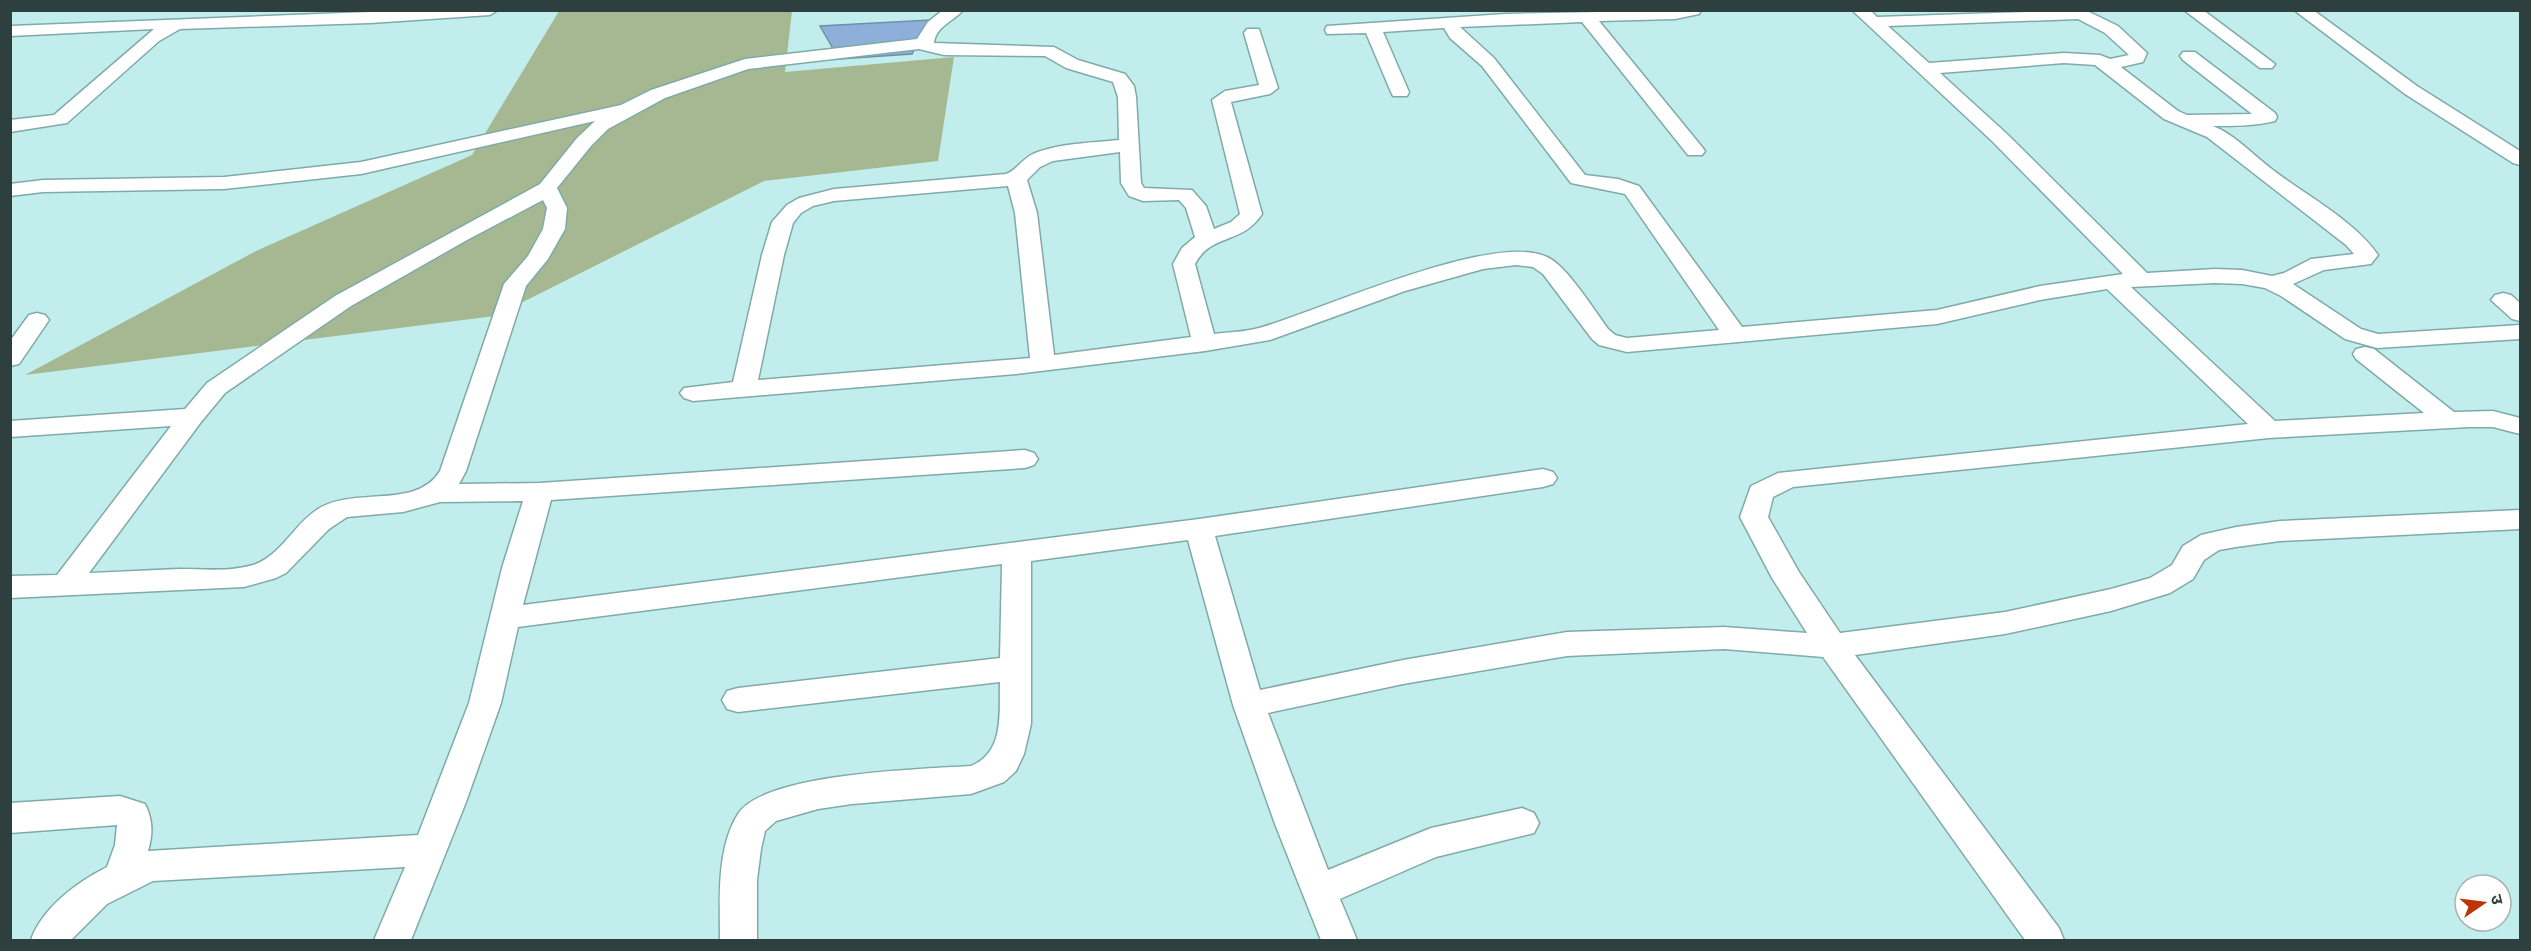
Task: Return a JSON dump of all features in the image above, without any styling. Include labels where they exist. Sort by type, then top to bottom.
[{"type":"street","points":[[10,31],[91,25],[490,10]]},
{"type":"street","points":[[924,43],[932,29],[955,10]]},
{"type":"street","points":[[1333,30],[1449,22],[1675,14],[1693,10]]},
{"type":"street","points":[[2192,10],[2266,64]]},
{"type":"street","points":[[2302,10],[2411,90],[2520,159]]},
{"type":"street","points":[[1867,16],[1998,13],[2079,15],[2097,19],[2138,53],[2137,58],[2109,66]]},
{"type":"street","points":[[1586,16],[1695,151]]},
{"type":"street","points":[[1867,16],[2051,187],[2141,279]]},
{"type":"street","points":[[1449,22],[1456,34],[1488,62],[1578,179],[1587,182],[1611,182],[1632,190],[1735,335]]},
{"type":"street","points":[[10,126],[60,119],[153,37],[178,23]]},
{"type":"street","points":[[1372,27],[1400,92]]},
{"type":"street","points":[[1205,344],[1184,264],[1187,255],[1206,239],[1243,225],[1251,214],[1221,100],[1226,96],[1263,91],[1269,88],[1253,33]]},
{"type":"street","points":[[65,585],[192,416],[216,388],[343,301],[547,188],[584,142],[601,125],[658,94],[745,64],[770,59],[924,43]]},
{"type":"street","points":[[924,43],[930,49],[944,50],[1048,51],[1072,64],[1119,78],[1125,86],[1131,183],[1136,192],[1143,195],[1185,194],[1196,206],[1206,239]]},
{"type":"street","points":[[2182,120],[2249,120],[2268,117],[2189,56]]},
{"type":"street","points":[[1926,69],[2080,58],[2100,60],[2158,106],[2182,120],[2214,133],[2365,249],[2367,255],[2363,259],[2319,264],[2292,278],[2272,284]]},
{"type":"street","points":[[10,190],[43,186],[224,183],[361,168],[630,108]]},
{"type":"street","points":[[744,389],[773,255],[783,222],[794,209],[806,202],[834,195],[1016,178],[1023,175],[1035,161],[1041,159],[1074,152],[1129,146]]},
{"type":"street","points":[[1016,178],[1026,213],[1043,363]]},
{"type":"street","points":[[10,587],[218,579],[254,575],[277,565],[324,518],[337,511],[353,507],[422,500],[438,493],[448,483],[453,471],[515,284],[537,259],[554,229],[557,208],[547,188]]},
{"type":"street","points":[[693,393],[1043,363],[1262,335],[1396,286],[1481,263],[1516,258],[1539,261],[1551,269],[1600,334],[1617,344],[1627,345],[1937,317],[2040,293],[2112,281],[2242,277],[2272,284],[2289,291],[2364,339],[2387,342],[2520,332]]},
{"type":"street","points":[[2112,281],[2269,430]]},
{"type":"street","points":[[10,359],[38,320]]},
{"type":"street","points":[[2365,354],[2448,420]]},
{"type":"street","points":[[10,429],[192,416]]},
{"type":"street","points":[[2046,940],[1832,646],[1787,579],[1754,517],[1761,492],[1788,479],[2269,430],[2493,419],[2520,426]]},
{"type":"street","points":[[438,493],[540,492],[1025,459]]},
{"type":"street","points":[[505,618],[1199,529],[1543,478]]},
{"type":"street","points":[[393,940],[484,704],[540,492]]},
{"type":"street","points":[[1249,705],[1402,672],[1567,644],[1724,638],[1832,646],[2006,623],[2111,600],[2160,586],[2183,572],[2193,553],[2211,542],[2280,531],[2520,520]]},
{"type":"street","points":[[1199,529],[1222,617],[1249,705],[1339,940]]},
{"type":"street","points":[[739,940],[742,855],[751,821],[763,809],[814,795],[971,780],[992,774],[1004,763],[1015,724],[1017,553]]},
{"type":"street","points":[[738,700],[1016,668]]},
{"type":"street","points":[[10,818],[120,810],[133,814],[136,824],[134,841],[122,876]]},
{"type":"street","points":[[1319,891],[1431,843],[1522,823]]},
{"type":"street","points":[[49,940],[69,913],[92,892],[122,876],[153,865],[429,850]]},
{"type":"green space","points":[[559,11],[792,11],[785,72],[954,57],[938,161],[764,181],[495,316],[25,375],[256,251],[472,155]]},
{"type":"water","points":[[930,20],[912,54],[839,59],[820,26]]}]
